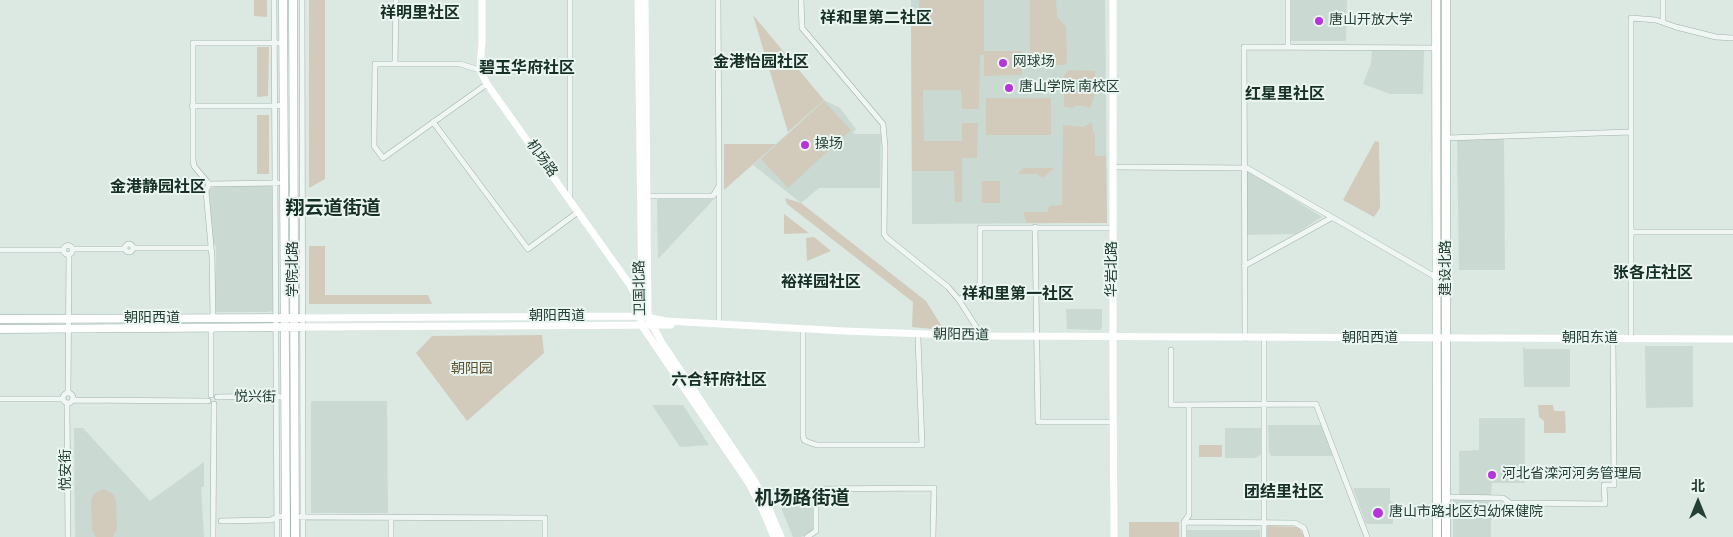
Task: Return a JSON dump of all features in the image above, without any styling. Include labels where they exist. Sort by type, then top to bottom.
[{"type":"main road","name":"学院北路","points":[[283,0],[284,105],[280,183],[285,318],[286,537]]},
{"type":"main road","name":"学院北路","points":[[293,0],[299,327],[299,517],[295,537]]},
{"type":"main road","points":[[480,70],[482,0]]},
{"type":"main road","name":"卫国北路","points":[[638,0],[642,306],[644,316],[754,480],[781,537]]},
{"type":"main road","name":"卫国北路","points":[[645,0],[646,196],[644,316],[642,326],[748,482],[774,537]]},
{"type":"main road","name":"华岩北路","points":[[1113,0],[1114,537]]},
{"type":"main road","name":"建设北路","points":[[1436,0],[1437,537]]},
{"type":"main road","name":"建设北路","points":[[1446,0],[1446,537]]},
{"type":"main road","name":"机场路","points":[[480,70],[487,84],[630,285],[642,306]]},
{"type":"main road","points":[[284,105],[294,105]]},
{"type":"main road","name":"朝阳西道","points":[[0,319],[644,316],[667,320],[719,324],[899,334],[1036,338],[1106,340],[1113,338],[1447,339]]},
{"type":"main road","name":"朝阳西道","points":[[0,329],[651,325],[918,338],[1036,338]]},
{"type":"main road","name":"朝阳东道","points":[[1447,339],[1733,339]]},
{"type":"main road","points":[[286,516],[299,517]]},
{"type":"street","points":[[274,0],[275,106],[280,183],[276,318],[277,537]]},
{"type":"street","points":[[298,318],[302,0]]},
{"type":"street","points":[[395,64],[396,0]]},
{"type":"street","points":[[570,0],[570,201]]},
{"type":"street","points":[[718,0],[719,324]]},
{"type":"street","points":[[801,0],[802,28],[883,124],[885,147],[884,234],[948,287],[959,300],[982,336]]},
{"type":"street","points":[[1288,0],[1288,47]]},
{"type":"street","points":[[1663,0],[1663,21]]},
{"type":"street","points":[[1631,339],[1631,18],[1663,21],[1676,27],[1716,38],[1733,38]]},
{"type":"street","points":[[208,184],[194,166],[192,106],[193,43],[283,43]]},
{"type":"street","points":[[1244,338],[1244,47],[1436,48]]},
{"type":"street","points":[[480,70],[460,64],[375,64],[375,148],[383,158],[487,84]]},
{"type":"street","points":[[294,105],[302,104]]},
{"type":"street","points":[[192,106],[284,105]]},
{"type":"street","points":[[433,122],[528,249],[578,212]]},
{"type":"street","points":[[1447,138],[1631,132]]},
{"type":"street","points":[[1114,167],[1244,167],[1437,278]]},
{"type":"street","points":[[208,184],[280,183]]},
{"type":"street","points":[[208,184],[206,191],[213,318]]},
{"type":"street","points":[[646,196],[713,196],[719,186]]},
{"type":"street","points":[[1244,266],[1331,218]]},
{"type":"street","points":[[1034,227],[1038,422],[1113,422]]},
{"type":"street","points":[[959,300],[980,284],[980,228],[1113,228]]},
{"type":"street","points":[[1631,232],[1733,232]]},
{"type":"street","points":[[0,250],[64,250],[68,245],[71,252],[68,393],[72,395],[69,400]]},
{"type":"street","points":[[71,252],[125,249],[129,252],[133,248],[210,248]]},
{"type":"street","points":[[212,328],[213,537]]},
{"type":"street","points":[[803,332],[803,436],[804,440],[817,444],[922,445],[918,338]]},
{"type":"street","points":[[1264,338],[1264,537]]},
{"type":"street","points":[[1446,497],[1503,498],[1510,503],[1605,504],[1604,485],[1614,485],[1613,338]]},
{"type":"street","points":[[1171,350],[1171,405],[1316,404],[1367,537]]},
{"type":"street","name":"悦兴街","points":[[0,398],[69,400],[285,398]]},
{"type":"street","name":"悦安街","points":[[69,400],[69,537]]},
{"type":"street","points":[[1184,537],[1184,522],[1189,515],[1190,405]]},
{"type":"street","points":[[808,537],[816,531],[816,489],[934,488],[933,537]]},
{"type":"street","points":[[213,514],[221,521]]},
{"type":"street","points":[[213,528],[221,521],[271,520],[286,516]]},
{"type":"street","points":[[303,537],[299,517],[546,518],[546,537]]},
{"type":"street","points":[[391,518],[392,537]]},
{"type":"street","points":[[1184,522],[1298,524],[1304,528],[1308,537]]},
{"type":"shaded area","name":"唐山学院 南校区","points":[[911,0],[1105,0],[1107,223],[912,224]]},
{"type":"shaded area","name":"唐山开放大学","points":[[1291,0],[1347,0],[1346,41],[1291,41]]},
{"type":"shaded area","points":[[1372,50],[1424,51],[1423,94],[1390,94],[1363,84],[1371,63]]},
{"type":"shaded area","points":[[1089,78],[1090,92],[1081,88],[1073,92],[1072,81],[1083,81]]},
{"type":"shaded area","points":[[824,100],[840,108],[856,129],[853,132],[855,134],[881,134],[880,188],[819,188],[801,203],[753,165]]},
{"type":"shaded area","points":[[1457,137],[1504,137],[1505,270],[1459,270]]},
{"type":"shaded area","points":[[1247,170],[1322,217],[1295,234],[1247,235]]},
{"type":"shaded area","points":[[214,186],[272,186],[273,311],[217,312],[215,310],[216,247],[212,240],[209,191]]},
{"type":"shaded area","points":[[657,198],[715,198],[658,259]]},
{"type":"shaded area","points":[[1066,309],[1102,309],[1102,327],[1100,330],[1067,329]]},
{"type":"shaded area","points":[[1645,346],[1693,346],[1693,407],[1646,408]]},
{"type":"shaded area","points":[[1523,347],[1526,349],[1570,349],[1570,387],[1524,387]]},
{"type":"shaded area","points":[[311,401],[387,401],[388,513],[311,513]]},
{"type":"shaded area","points":[[652,405],[683,405],[709,445],[680,447]]},
{"type":"shaded area","name":"河北省滦河河务管理局","points":[[1479,418],[1525,418],[1525,483],[1492,483],[1491,495],[1459,495],[1459,451],[1479,450]]},
{"type":"shaded area","points":[[1268,425],[1321,425],[1333,456],[1271,456],[1269,452]]},
{"type":"shaded area","points":[[74,428],[83,428],[150,501],[204,462],[204,487],[201,487],[204,537],[75,537]]},
{"type":"shaded area","points":[[1225,428],[1262,428],[1262,454],[1255,458],[1225,458]]},
{"type":"shaded area","points":[[773,488],[813,488],[813,531],[801,537],[793,537]]},
{"type":"shaded area","name":"唐山市路北区妇幼保健院","points":[[1353,488],[1390,488],[1390,501],[1393,502],[1393,524],[1366,524]]},
{"type":"shaded area","points":[[1453,498],[1491,498],[1491,537],[1453,537]]},
{"type":"shaded area","points":[[1187,530],[1260,530],[1260,537],[1187,537]]},
{"type":"green space","points":[[254,0],[267,0],[267,17],[254,16]]},
{"type":"green space","points":[[309,0],[325,0],[325,179],[309,188]]},
{"type":"green space","points":[[919,0],[984,0],[984,51],[1022,51],[1022,75],[984,76],[984,55],[980,55],[979,109],[962,109],[961,90],[923,90],[924,141],[962,141],[962,123],[978,123],[977,158],[962,158],[962,202],[955,202],[954,171],[912,171],[911,19],[919,18]]},
{"type":"green space","points":[[1030,0],[1056,0],[1057,17],[1066,26],[1066,64],[1032,65],[1030,57]]},
{"type":"green space","points":[[753,15],[824,100],[788,132]]},
{"type":"green space","points":[[257,47],[269,47],[268,96],[257,97]]},
{"type":"green space","points":[[1069,70],[1095,71],[1096,92],[1090,108],[1083,106],[1064,107],[1064,75]]},
{"type":"green space","points":[[986,98],[1051,98],[1051,135],[986,135]]},
{"type":"green space","name":"操场","points":[[824,101],[851,130],[788,188],[761,159]]},
{"type":"green space","points":[[257,115],[269,115],[269,174],[257,174]]},
{"type":"green space","points":[[1092,122],[1095,134],[1095,156],[1106,156],[1107,223],[1027,223],[1023,212],[1048,212],[1049,206],[1062,205],[1063,125],[1083,127]]},
{"type":"green space","points":[[1375,141],[1379,142],[1380,208],[1374,217],[1343,200]]},
{"type":"green space","points":[[724,144],[776,144],[724,190]]},
{"type":"green space","points":[[1023,168],[1054,168],[1043,178],[1036,174],[1018,174]]},
{"type":"green space","points":[[982,181],[1000,181],[1000,203],[982,203]]},
{"type":"green space","points":[[785,198],[801,203],[926,301],[944,330],[912,327],[913,302],[787,204]]},
{"type":"green space","points":[[784,214],[809,233],[784,234]]},
{"type":"green space","points":[[814,237],[831,251],[807,261],[806,238]]},
{"type":"green space","points":[[309,246],[325,246],[325,295],[428,295],[432,304],[309,304]]},
{"type":"green space","name":"朝阳园","points":[[542,335],[544,353],[467,421],[416,353],[432,336]]},
{"type":"green space","points":[[1538,405],[1553,405],[1554,411],[1565,411],[1566,433],[1544,433],[1544,421],[1539,417]]},
{"type":"green space","points":[[1199,445],[1222,445],[1222,457],[1199,457]]},
{"type":"green space","points":[[104,489],[113,494],[116,501],[117,529],[113,537],[96,537],[92,530],[91,499],[95,493]]},
{"type":"green space","points":[[1129,522],[1179,522],[1179,537],[1129,537]]},
{"type":"green space","points":[[1265,526],[1299,527],[1304,537],[1265,537]]},
{"type":"place","name":"唐山开放大学","points":[[1319,21]]},
{"type":"place","name":"网球场","points":[[1003,63]]},
{"type":"place","name":"唐山学院 南校区","points":[[1009,88]]},
{"type":"place","name":"操场","points":[[805,145]]},
{"type":"place","name":"河北省滦河河务管理局","points":[[1492,475]]},
{"type":"place","name":"唐山市路北区妇幼保健院","points":[[1378,513]]},
{"type":"district","name":"祥明里社区","points":[[420,14]]},
{"type":"district","name":"祥和里第二社区","points":[[876,19]]},
{"type":"district","name":"金港怡园社区","points":[[761,63]]},
{"type":"district","name":"碧玉华府社区","points":[[527,69]]},
{"type":"district","name":"红星里社区","points":[[1285,95]]},
{"type":"district","name":"金港静园社区","points":[[158,188]]},
{"type":"district","name":"翔云道街道","points":[[333,210]]},
{"type":"district","name":"张各庄社区","points":[[1653,274]]},
{"type":"district","name":"裕祥园社区","points":[[821,283]]},
{"type":"district","name":"祥和里第一社区","points":[[1018,295]]},
{"type":"district","name":"六合轩府社区","points":[[719,381]]},
{"type":"district","name":"团结里社区","points":[[1284,493]]},
{"type":"district","name":"机场路街道","points":[[802,500]]}]
